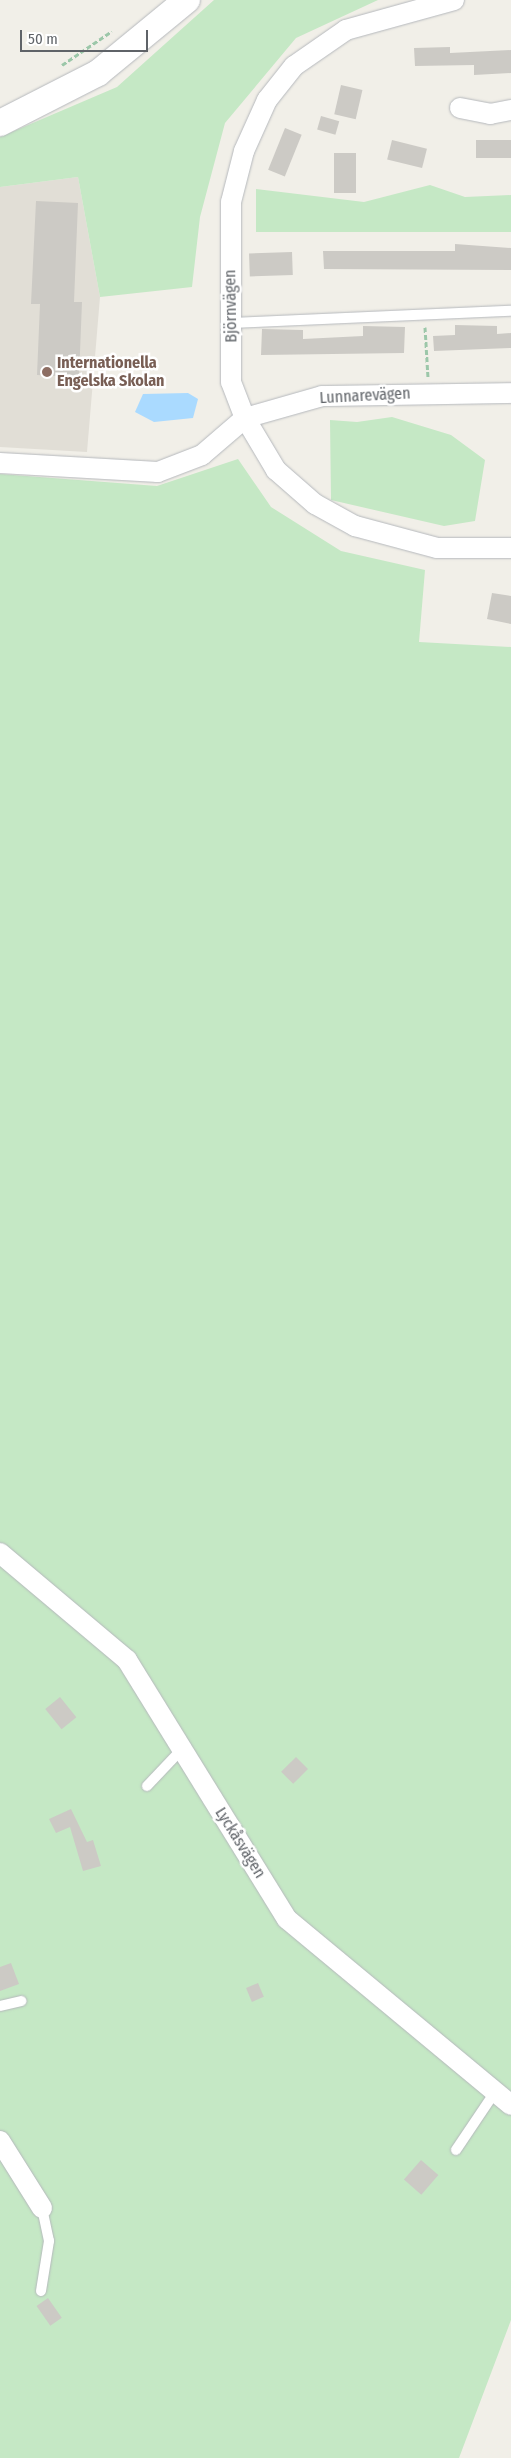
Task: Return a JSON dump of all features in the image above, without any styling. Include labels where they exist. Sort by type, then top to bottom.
[{"type":"street","points":[[0,123],[98,73],[187,0]]},
{"type":"street","name":"Björnvägen","points":[[454,0],[346,30],[294,66],[267,100],[244,151],[231,202],[231,382],[245,418],[276,470],[315,504],[355,526],[436,548],[511,548]]},
{"type":"street","points":[[460,108],[490,114],[511,110]]},
{"type":"street","name":"Lunnarevägen","points":[[0,463],[158,472],[202,455],[245,418],[322,396],[511,393]]},
{"type":"street","name":"Lyckåsvägen","points":[[0,1553],[127,1660],[287,1920],[511,2105]]},
{"type":"street","points":[[0,2141],[42,2208]]},
{"type":"lane","points":[[231,323],[511,311]]},
{"type":"lane","points":[[147,1786],[182,1750]]},
{"type":"lane","points":[[0,2006],[21,2001]]},
{"type":"lane","points":[[456,2150],[495,2092]]},
{"type":"lane","points":[[41,2291],[49,2241],[42,2208]]},
{"type":"path","points":[[59,67],[115,29]]},
{"type":"path","points":[[424,315],[429,394]]},
{"type":"shaded area","name":"Internationella Engelska Skolan","points":[[78,177],[100,297],[87,452],[0,447],[0,187]]},
{"type":"green space","points":[[214,0],[378,0],[296,38],[225,123],[200,217],[192,287],[100,297],[78,177],[0,187],[0,137],[117,87]]},
{"type":"green space","points":[[430,185],[465,197],[511,195],[511,232],[256,232],[256,189],[364,202]]},
{"type":"green space","points":[[392,417],[451,435],[485,460],[475,521],[444,526],[331,500],[330,420],[357,422]]},
{"type":"green space","points":[[238,459],[271,507],[341,551],[425,570],[419,642],[511,647],[511,2320],[459,2458],[0,2458],[0,474],[157,486]]},
{"type":"water","points":[[188,393],[198,399],[193,418],[154,422],[135,412],[143,394]]},
{"type":"building","points":[[450,47],[450,53],[511,50],[511,73],[474,75],[474,65],[415,66],[414,48]]},
{"type":"building","points":[[341,85],[362,90],[356,119],[334,114]]},
{"type":"building","points":[[321,116],[339,121],[335,135],[317,129]]},
{"type":"building","points":[[285,128],[302,135],[285,176],[268,170]]},
{"type":"building","points":[[392,140],[427,149],[422,168],[387,159]]},
{"type":"building","points":[[476,140],[511,140],[511,158],[476,158]]},
{"type":"building","points":[[334,153],[356,153],[356,193],[334,193]]},
{"type":"building","points":[[36,201],[78,203],[74,302],[82,302],[79,377],[37,375],[40,304],[31,304]]},
{"type":"building","points":[[455,244],[511,248],[511,270],[324,269],[323,251],[455,251]]},
{"type":"building","points":[[292,252],[293,275],[250,276],[249,254]]},
{"type":"building","points":[[455,325],[497,326],[497,334],[511,333],[511,348],[434,351],[433,336],[455,335]]},
{"type":"building","points":[[363,326],[405,327],[404,353],[261,355],[262,329],[303,330],[303,339],[363,336]]},
{"type":"building","points":[[492,593],[511,596],[511,624],[487,619]]},
{"type":"building","points":[[60,1697],[76,1717],[62,1729],[45,1709]]},
{"type":"building","points":[[296,1757],[308,1769],[293,1784],[281,1772]]},
{"type":"building","points":[[71,1809],[87,1842],[93,1840],[101,1866],[83,1871],[70,1827],[56,1833],[49,1819]]},
{"type":"building","points":[[11,1963],[19,1984],[0,1991],[0,1967]]},
{"type":"building","points":[[258,1983],[264,1997],[252,2002],[246,1988]]},
{"type":"building","points":[[421,2160],[438,2175],[421,2195],[404,2180]]},
{"type":"building","points":[[48,2298],[62,2318],[50,2326],[37,2306]]},
{"type":"place","name":"Internationella Engelska Skolan","points":[[47,372]]}]
